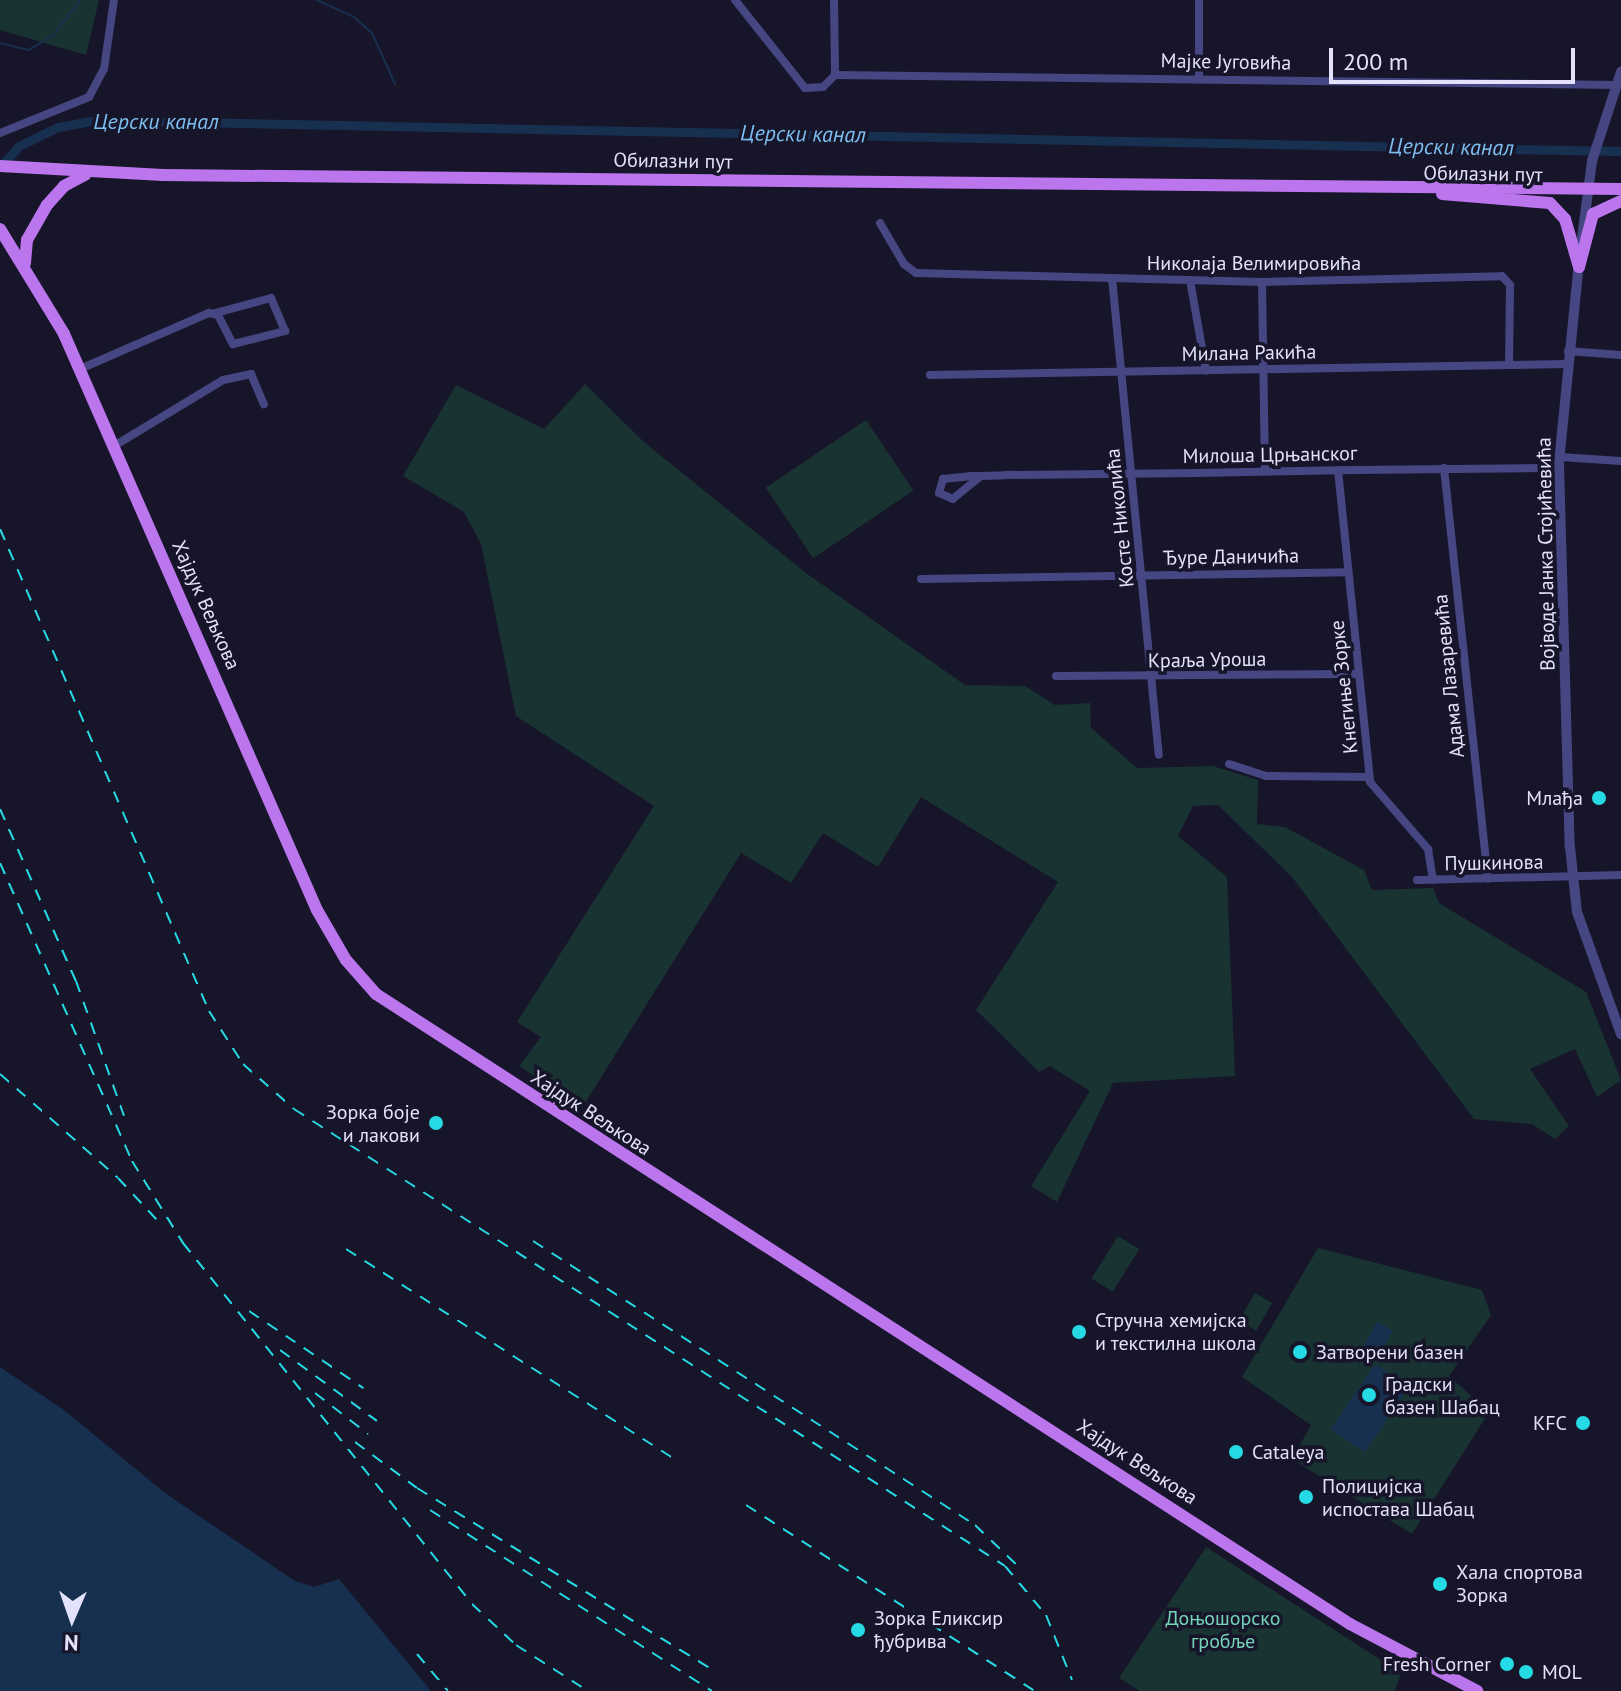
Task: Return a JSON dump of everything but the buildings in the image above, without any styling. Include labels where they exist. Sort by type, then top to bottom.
[{"type":"main road","name":"Обилазни пут","points":[[0,166],[89,173],[1586,192],[1621,199]]},
{"type":"main road","points":[[25,263],[27,240],[47,205],[64,186],[89,173]]},
{"type":"main road","name":"Обилазни пут","points":[[1345,190],[1442,194],[1621,189]]},
{"type":"main road","points":[[1442,194],[1550,203],[1565,219],[1579,267]]},
{"type":"main road","points":[[1579,267],[1593,214],[1621,199]]},
{"type":"main road","name":"Хајдук Вељкова","points":[[0,229],[25,263],[80,369],[317,910],[346,960],[376,994],[1329,1610],[1477,1691]]},
{"type":"street","points":[[0,133],[89,97],[104,69],[114,0]]},
{"type":"street","name":"Мајке Југовића","points":[[735,0],[805,88],[823,87],[835,75],[1199,77],[1616,85]]},
{"type":"street","points":[[834,0],[835,75]]},
{"type":"street","points":[[1199,0],[1199,77]]},
{"type":"street","name":"Војводе Јанка Стојићевића","points":[[1621,72],[1592,161],[1586,192],[1568,351],[1560,462],[1572,878],[1584,938],[1621,1034]]},
{"type":"street","name":"Николаја Велимировића","points":[[880,223],[912,272],[1262,282],[1506,277],[1509,365]]},
{"type":"street","name":"Косте Николића","points":[[1112,278],[1159,755]]},
{"type":"street","points":[[1190,280],[1206,371]]},
{"type":"street","points":[[1262,282],[1265,471]]},
{"type":"street","points":[[80,369],[215,313],[271,298],[285,331],[233,344],[215,313]]},
{"type":"street","points":[[1568,351],[1621,355]]},
{"type":"street","name":"Милана Ракића","points":[[930,375],[1120,369],[1206,371],[1567,364]]},
{"type":"street","points":[[114,446],[200,389],[223,380],[251,374],[264,404]]},
{"type":"street","name":"Милоша Црњанског","points":[[981,476],[953,499],[939,493],[946,478],[981,476],[1444,468],[1621,461]]},
{"type":"street","name":"Адама Лазаревића","points":[[1444,468],[1488,879]]},
{"type":"street","name":"Кнегиње Зорке","points":[[1338,470],[1369,777],[1373,789],[1428,849],[1433,880]]},
{"type":"street","name":"Ђуре Даничића","points":[[921,579],[1348,572]]},
{"type":"street","name":"Краља Уроша","points":[[1056,676],[1359,674]]},
{"type":"street","points":[[1229,764],[1266,776],[1369,777]]},
{"type":"street","name":"Пушкинова","points":[[1417,880],[1621,875]]},
{"type":"green space","points":[[0,0],[99,0],[86,55],[0,30]]},
{"type":"green space","points":[[585,384],[644,442],[806,573],[965,685],[1025,686],[1055,705],[1090,703],[1091,728],[1137,768],[1213,766],[1258,780],[1257,824],[1285,827],[1364,870],[1372,890],[1433,888],[1439,903],[1586,992],[1621,1080],[1597,1097],[1575,1049],[1530,1069],[1569,1126],[1555,1139],[1532,1124],[1474,1119],[1292,877],[1218,805],[1193,806],[1178,836],[1227,877],[1235,1076],[1113,1083],[1057,1202],[1031,1186],[1090,1091],[1050,1066],[1039,1072],[976,1010],[1058,882],[921,797],[878,867],[823,833],[791,883],[741,853],[582,1108],[519,1066],[541,1037],[517,1022],[654,806],[516,716],[481,544],[464,512],[403,476],[456,385],[544,429]]},
{"type":"green space","points":[[866,420],[914,490],[813,558],[766,488]]},
{"type":"green space","points":[[1118,1236],[1139,1249],[1113,1292],[1092,1278]]},
{"type":"green space","name":"Градски базен Шабац","points":[[1318,1248],[1482,1290],[1491,1315],[1449,1376],[1489,1412],[1412,1534],[1292,1459],[1311,1425],[1242,1377]]},
{"type":"green space","points":[[1255,1293],[1272,1303],[1256,1331],[1239,1321]]},
{"type":"green space","name":"Доњошорско гробље","points":[[1206,1547],[1401,1673],[1395,1691],[1140,1691],[1119,1678]]},
{"type":"water","points":[[1377,1322],[1393,1331],[1378,1358],[1362,1349]]},
{"type":"water","points":[[1375,1364],[1409,1387],[1365,1452],[1331,1429]]},
{"type":"water","points":[[0,1367],[64,1410],[165,1493],[295,1581],[314,1587],[339,1579],[431,1691],[0,1691]]},
{"type":"waterway","points":[[0,43],[28,50],[53,36],[80,0]]},
{"type":"waterway","points":[[317,0],[354,17],[372,33],[395,84]]},
{"type":"waterway","name":"Церски канал","points":[[0,167],[19,146],[58,127],[97,120],[1621,151]]},
{"type":"railway","points":[[0,529],[209,1011],[243,1064],[294,1109],[1005,1566],[1046,1615],[1072,1680]]},
{"type":"railway","points":[[0,809],[76,981],[124,1116]]},
{"type":"railway","points":[[0,863],[132,1161],[183,1243],[472,1604],[516,1645],[588,1691]]},
{"type":"railway","points":[[0,1074],[118,1178],[158,1221]]},
{"type":"railway","points":[[533,1241],[975,1525],[1020,1568]]},
{"type":"railway","points":[[346,1249],[678,1461]]},
{"type":"railway","points":[[249,1311],[363,1388]]},
{"type":"railway","points":[[280,1350],[377,1421]]},
{"type":"railway","points":[[315,1393],[368,1434]]},
{"type":"railway","points":[[355,1442],[417,1488],[715,1671]]},
{"type":"railway","points":[[746,1505],[1035,1691]]},
{"type":"railway","points":[[430,1510],[712,1691]]},
{"type":"railway","points":[[417,1654],[448,1691]]},
{"type":"place","name":"Млађа","points":[[1599,798]]},
{"type":"place","name":"Зорка боје и лакови","points":[[436,1123]]},
{"type":"place","name":"Стручна хемијска и текстилна школа","points":[[1079,1332]]},
{"type":"place","name":"Затворени базен","points":[[1300,1352]]},
{"type":"place","name":"Градски базен Шабац","points":[[1369,1395]]},
{"type":"place","name":"KFC","points":[[1583,1423]]},
{"type":"place","name":"Cataleya","points":[[1236,1452]]},
{"type":"place","name":"Полицијска испостава Шабац","points":[[1306,1497]]},
{"type":"place","name":"Хала спортова Зорка","points":[[1440,1584]]},
{"type":"place","name":"Зорка Еликсир ђубрива","points":[[858,1630]]},
{"type":"place","name":"Fresh Corner","points":[[1507,1664]]},
{"type":"place","name":"MOL","points":[[1526,1672]]}]
